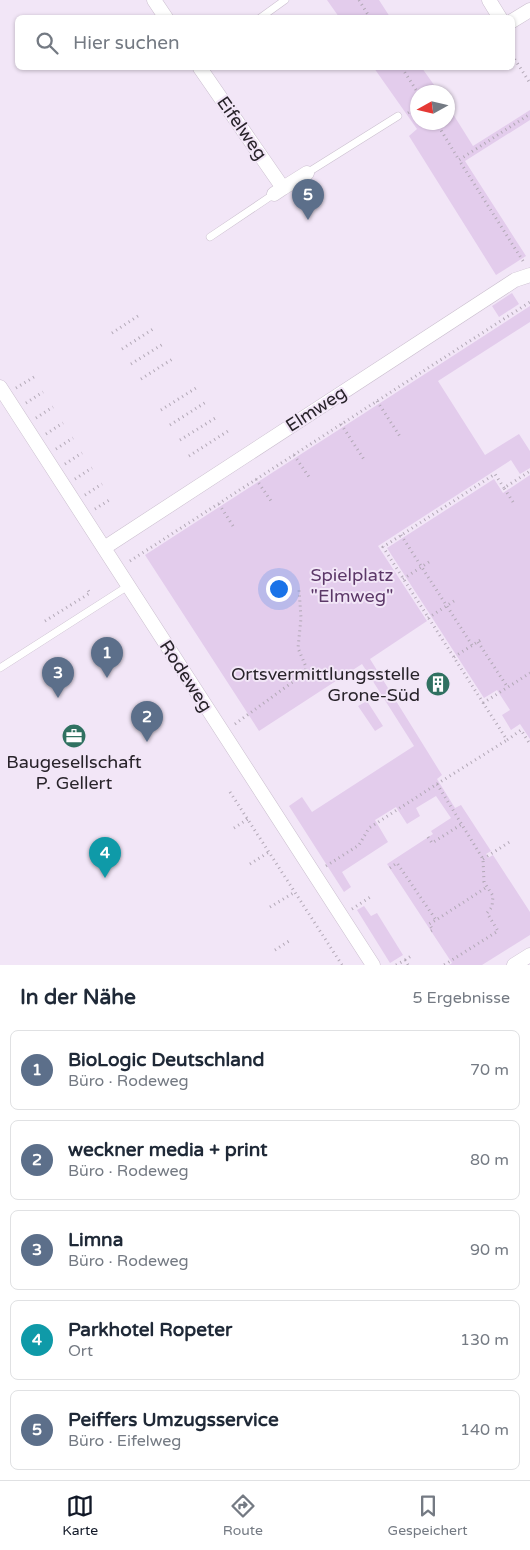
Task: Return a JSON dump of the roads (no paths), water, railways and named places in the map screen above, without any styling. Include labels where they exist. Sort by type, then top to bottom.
[{"type":"street","points":[[154,0],[164,15]]},
{"type":"street","points":[[489,0],[498,15]]},
{"type":"street","points":[[515,19],[530,10]]},
{"type":"street","name":"Eifelweg","points":[[201,70],[279,191]]},
{"type":"street","points":[[279,191],[307,173]]},
{"type":"street","name":"Elmweg","points":[[104,548],[515,280],[530,275]]},
{"type":"street","name":"Rodeweg","points":[[0,387],[373,965]]},
{"type":"street","points":[[514,965],[530,955]]},
{"type":"lane","points":[[264,15],[286,0]]},
{"type":"lane","points":[[307,173],[398,116]]},
{"type":"lane","points":[[210,237],[279,191]]},
{"type":"lane","points":[[0,668],[128,586]]},
{"type":"place","name":"Peiffers Umzugsservice","points":[[308,220]]},
{"type":"place","name":"BioLogic Deutschland","points":[[107,678]]},
{"type":"place","name":"Ortsvermittlungsstelle Grone-Süd","points":[[438,684]]},
{"type":"place","name":"Limna","points":[[58,698]]},
{"type":"place","name":"Baugesellschaft P. Gellert","points":[[74,736]]},
{"type":"place","name":"weckner media + print","points":[[147,742]]},
{"type":"place","name":"Parkhotel Ropeter","points":[[105,878]]},
{"type":"park label","name":"Spielplatz \"Elmweg\"","points":[[352,585]]}]
